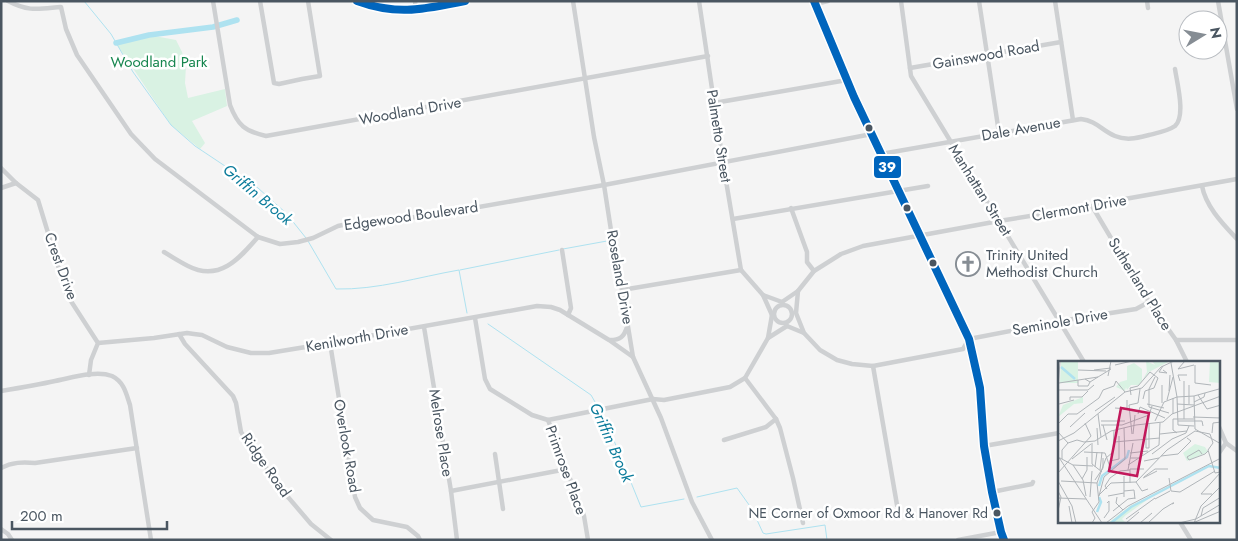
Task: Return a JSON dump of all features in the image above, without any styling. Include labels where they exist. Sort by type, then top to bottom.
[{"type":"main road","points":[[356,1],[380,9],[400,11],[466,1]]},
{"type":"main road","points":[[815,2],[847,80],[969,339],[980,388],[984,446],[992,492],[1004,540]]},
{"type":"street","name":"Edgewood Boulevard","points":[[8,1],[21,8],[61,7],[66,29],[77,55],[131,134],[155,159],[258,237],[280,244],[303,241],[338,226],[352,223],[430,215],[604,185],[872,134]]},
{"type":"street","name":"Woodland Drive","points":[[212,1],[230,105],[234,117],[251,133],[266,136],[708,56]]},
{"type":"street","points":[[260,1],[274,83],[279,84],[320,76],[308,1]]},
{"type":"street","points":[[415,1],[416,10]]},
{"type":"street","name":"Roseland Drive","points":[[573,1],[594,137],[633,357],[653,399],[692,502],[712,540]]},
{"type":"street","name":"Palmetto Street","points":[[699,1],[741,270]]},
{"type":"street","points":[[815,2],[828,1]]},
{"type":"street","name":"Manhattan Street","points":[[901,1],[911,76],[1083,361]]},
{"type":"street","points":[[979,1],[999,133]]},
{"type":"street","points":[[1055,1],[1073,120],[1081,119],[1093,122],[1124,139],[1135,139],[1174,127],[1178,122],[1181,106],[1175,69]]},
{"type":"street","points":[[1147,1],[1148,8]]},
{"type":"street","points":[[1218,1],[1237,110]]},
{"type":"street","name":"Gainswood Road","points":[[910,68],[1062,42]]},
{"type":"street","points":[[714,103],[847,80]]},
{"type":"street","name":"Dale Avenue","points":[[881,154],[1073,120]]},
{"type":"street","name":"Crest Drive","points":[[1,168],[16,183],[38,200],[67,295],[98,343]]},
{"type":"street","name":"Clermont Drive","points":[[920,236],[1237,179]]},
{"type":"street","points":[[1,188],[16,183]]},
{"type":"street","points":[[733,219],[928,186]]},
{"type":"street","points":[[1202,186],[1206,200],[1222,223],[1237,239]]},
{"type":"street","name":"Sutherland Place","points":[[1092,206],[1149,302],[1176,340],[1186,361]]},
{"type":"street","points":[[791,208],[807,252],[807,262],[814,271]]},
{"type":"street","points":[[548,420],[653,399],[664,400],[730,387],[745,378],[768,338],[776,309],[798,291],[814,271],[841,254],[863,246],[920,236]]},
{"type":"street","points":[[164,252],[189,267],[201,271],[217,272],[226,268],[237,259],[258,237]]},
{"type":"street","points":[[562,250],[571,308],[568,315]]},
{"type":"street","points":[[622,290],[741,270],[763,295],[777,320],[804,333]]},
{"type":"street","points":[[768,338],[791,319],[798,291]]},
{"type":"street","points":[[763,295],[789,306],[804,333],[820,350],[836,360],[852,364],[872,366],[963,349],[969,339]]},
{"type":"street","name":"Seminole Drive","points":[[969,339],[1136,309],[1149,302]]},
{"type":"street","name":"Kenilworth Drive","points":[[98,343],[194,334],[227,347],[251,353],[269,353],[537,306],[551,307],[568,315],[633,357]]},
{"type":"street","name":"Primrose Place","points":[[475,318],[485,379],[490,389],[532,416],[548,420],[584,516],[588,540]]},
{"type":"street","points":[[609,340],[622,338],[626,333],[628,325]]},
{"type":"street","name":"Melrose Place","points":[[424,327],[451,491],[457,540]]},
{"type":"street","name":"Ridge Road","points":[[179,334],[185,344],[233,396],[241,432],[282,490],[311,524],[331,540]]},
{"type":"street","points":[[1176,340],[1237,340]]},
{"type":"street","points":[[88,374],[98,343]]},
{"type":"street","name":"Overlook Road","points":[[330,343],[355,497],[360,508],[373,520],[407,527],[420,540]]},
{"type":"street","points":[[872,366],[897,505]]},
{"type":"street","points":[[1,391],[88,374],[105,375],[119,381],[125,388],[130,405],[152,540]]},
{"type":"street","points":[[745,378],[776,419],[780,428],[803,523]]},
{"type":"street","points":[[724,440],[766,427],[776,419]]},
{"type":"street","points":[[1220,429],[1226,443],[1237,452]]},
{"type":"street","points":[[984,446],[1058,433]]},
{"type":"street","points":[[1220,452],[1226,443]]},
{"type":"street","points":[[1,468],[20,462],[35,463],[137,448]]},
{"type":"street","points":[[495,454],[503,509]]},
{"type":"street","points":[[451,491],[567,469]]},
{"type":"street","points":[[992,492],[1032,484],[1033,482]]},
{"type":"street","points":[[1181,524],[1191,540]]},
{"type":"street","points":[[1,529],[12,540]]},
{"type":"street","points":[[958,540],[1001,532]]},
{"type":"green space","name":"Woodland Park","points":[[149,35],[176,40],[186,66],[185,83],[188,98],[225,89],[227,106],[192,121],[205,143],[200,149],[171,125],[116,43]]},
{"type":"waterway","name":"Griffin Brook","points":[[84,1],[111,34],[133,72],[171,125],[195,146],[258,188],[286,213],[306,238]]},
{"type":"waterway","points":[[116,43],[149,35],[213,27],[237,20]]},
{"type":"waterway","name":"Griffin Brook","points":[[308,241],[336,289],[382,285],[459,270],[467,313]]},
{"type":"waterway","points":[[563,249],[607,241]]},
{"type":"waterway","points":[[460,270],[559,250]]},
{"type":"waterway","name":"Griffin Brook","points":[[488,324],[591,395],[606,421],[641,507],[684,499]]},
{"type":"waterway","name":"Griffin Brook","points":[[697,497],[737,488],[752,509],[763,533],[825,525],[827,540]]},
{"type":"transit line","name":"39","points":[[357,1],[372,6],[398,10],[411,10],[465,1]]},
{"type":"transit line","name":"39","points":[[814,1],[854,97],[969,339],[980,388],[984,446],[992,492],[1004,540]]},
{"type":"place","name":"Trinity United Methodist Church","points":[[968,264]]},
{"type":"place","name":"NE Corner of Oxmoor Rd & Hanover Rd","points":[[997,513]]}]
